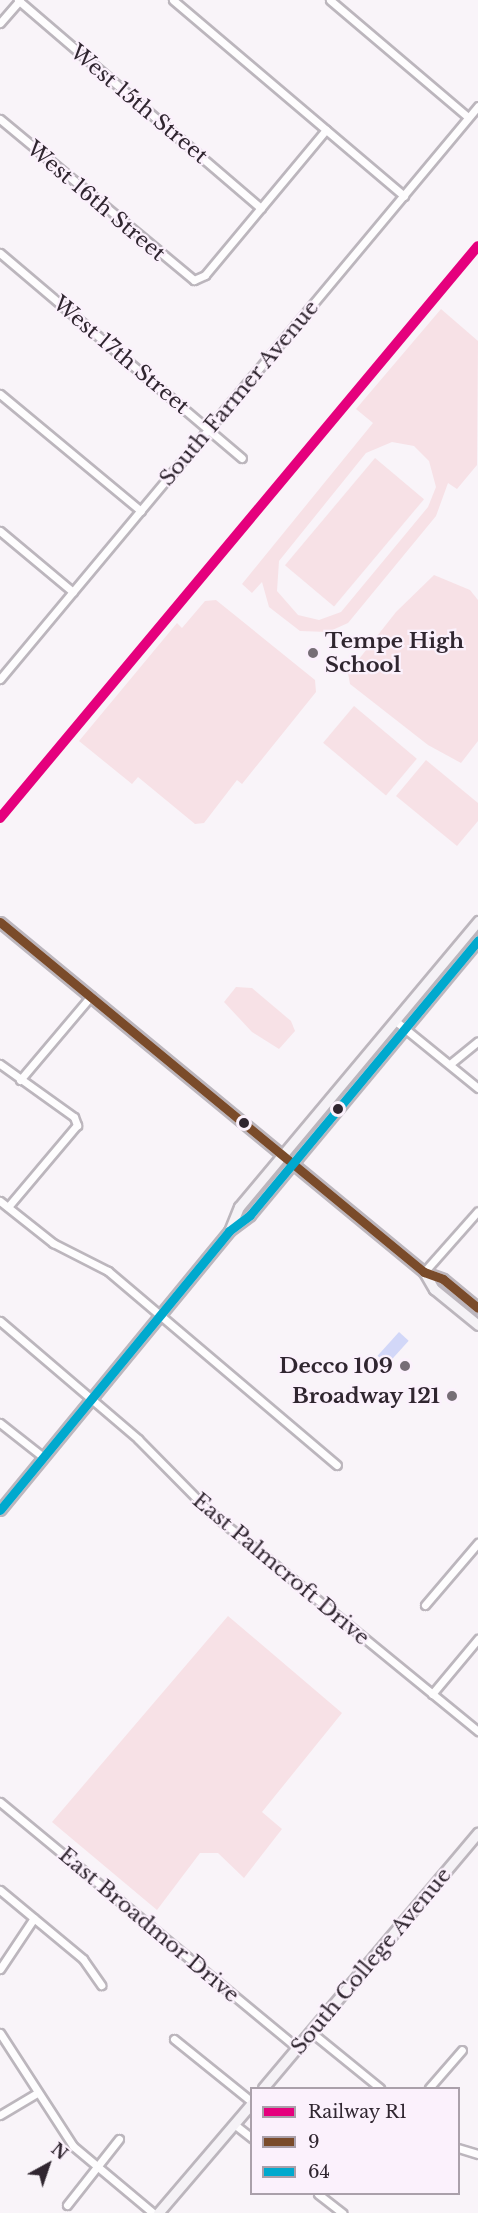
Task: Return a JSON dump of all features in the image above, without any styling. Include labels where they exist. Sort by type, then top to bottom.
[{"type":"main road","points":[[229,1231],[239,1207],[478,921]]},
{"type":"main road","points":[[0,922],[424,1272],[443,1280],[478,1308]]},
{"type":"main road","points":[[0,1510],[229,1231],[250,1215],[401,1025],[478,940]]},
{"type":"main road","points":[[424,1272],[434,1289],[478,1324]]},
{"type":"main road","name":"South College Avenue","points":[[264,2087],[478,1833]]},
{"type":"main road","points":[[158,2213],[250,2104]]},
{"type":"street","points":[[0,23],[19,0]]},
{"type":"street","name":"West 15th Street","points":[[19,0],[261,207]]},
{"type":"street","points":[[173,0],[404,196]]},
{"type":"street","points":[[334,1],[468,117]]},
{"type":"street","name":"South Farmer Avenue","points":[[0,679],[3,670],[73,592],[478,106]]},
{"type":"street","name":"West 16th Street","points":[[0,119],[194,280],[205,275],[261,207]]},
{"type":"street","points":[[261,207],[326,130]]},
{"type":"street","name":"West 17th Street","points":[[0,253],[242,458]]},
{"type":"street","points":[[0,394],[141,511]]},
{"type":"street","points":[[0,531],[73,592]]},
{"type":"street","points":[[20,1080],[91,996]]},
{"type":"street","points":[[401,1025],[478,1088]]},
{"type":"street","points":[[450,1064],[478,1041]]},
{"type":"street","points":[[0,1064],[74,1117],[77,1125],[8,1208]]},
{"type":"street","points":[[0,1201],[53,1244],[108,1271],[161,1314],[168,1326],[337,1465]]},
{"type":"street","points":[[424,1272],[478,1211]]},
{"type":"street","name":"East Palmcroft Drive","points":[[0,1321],[92,1397],[208,1511],[478,1731]]},
{"type":"street","points":[[0,1423],[43,1458]]},
{"type":"street","points":[[425,1605],[478,1543]]},
{"type":"street","points":[[432,1694],[478,1639]]},
{"type":"street","name":"East Broadmor Drive","points":[[0,1802],[297,2048]]},
{"type":"street","points":[[0,1890],[83,1959],[101,1984]]},
{"type":"street","points":[[0,1969],[34,1918]]},
{"type":"street","points":[[311,2032],[379,2087]]},
{"type":"street","points":[[0,2033],[60,2130],[97,2167],[153,2213]]},
{"type":"street","points":[[174,2039],[250,2100]]},
{"type":"street","points":[[430,2087],[462,2050]]},
{"type":"street","points":[[0,2115],[37,2093]]},
{"type":"street","points":[[234,2124],[250,2136]]},
{"type":"street","points":[[67,2205],[119,2139]]},
{"type":"street","points":[[460,2148],[478,2154]]},
{"type":"street","points":[[320,2195],[342,2213]]},
{"type":"shaded area","points":[[441,309],[478,341],[477,465],[457,489],[448,483],[436,516],[348,623],[328,632],[300,631],[269,607],[262,582],[252,593],[242,584],[373,423],[356,409]],"holes":[[[392,442],[414,446],[429,461],[436,487],[428,507],[341,612],[319,620],[298,615],[277,591],[279,561],[366,453]]]},
{"type":"shaded area","points":[[375,458],[424,499],[334,606],[285,565]]},
{"type":"shaded area","points":[[434,575],[470,590],[478,600],[478,741],[461,763],[428,745],[350,684],[348,673],[396,612]]},
{"type":"shaded area","points":[[216,600],[315,680],[316,692],[242,784],[237,780],[204,823],[195,824],[138,777],[132,784],[79,741],[177,623],[182,628],[205,601]]},
{"type":"shaded area","points":[[354,706],[417,759],[386,795],[323,743]]},
{"type":"shaded area","points":[[426,760],[478,803],[478,821],[457,846],[396,796]]},
{"type":"shaded area","points":[[236,987],[252,988],[291,1021],[295,1031],[279,1049],[252,1032],[224,1002]]},
{"type":"shaded area","points":[[228,1616],[342,1713],[262,1812],[282,1829],[244,1878],[218,1853],[200,1853],[157,1910],[52,1822]]},
{"type":"water","points":[[399,1332],[409,1341],[387,1364],[378,1356]]},
{"type":"rail line","name":"R1","points":[[0,818],[478,246]]},
{"type":"transit line","name":"9","points":[[0,922],[424,1272],[443,1279],[478,1308]]},
{"type":"transit line","name":"64","points":[[0,1510],[229,1231],[250,1215],[478,940]]},
{"type":"place","name":"Tempe High School","points":[[313,653]]},
{"type":"place","name":"Decco 109","points":[[405,1366]]},
{"type":"place","name":"Broadway 121","points":[[452,1396]]}]
